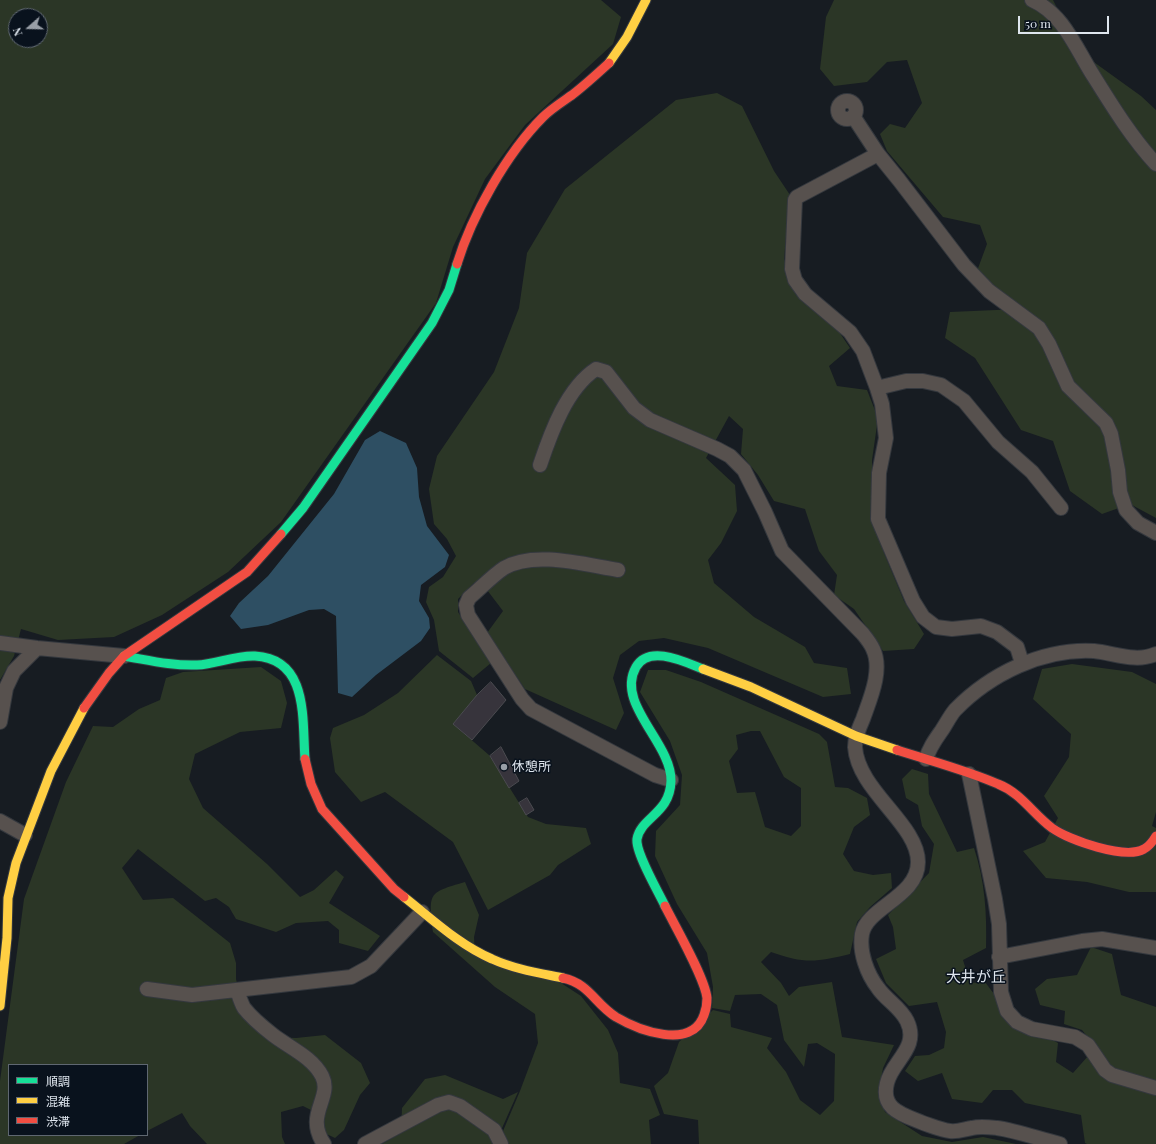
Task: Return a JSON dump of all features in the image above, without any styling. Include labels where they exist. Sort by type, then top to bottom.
[{"type":"street","points":[[0,1006],[4,986],[9,895],[16,858],[44,788],[68,734],[110,671],[124,656],[248,572],[289,525],[383,395],[432,323],[449,290],[460,255],[472,226],[497,180],[525,138],[544,116],[588,83],[611,61],[627,37],[646,0]]},
{"type":"street","points":[[1032,0],[1056,16],[1118,113],[1144,151],[1156,164]]},
{"type":"street","points":[[853,116],[878,154],[964,266],[989,290],[1040,328],[1050,344],[1068,386],[1106,422],[1111,434],[1118,470],[1120,492],[1126,510],[1138,523],[1156,533]]},
{"type":"street","points":[[878,154],[797,197],[795,200],[792,269],[794,280],[805,294],[850,332],[863,351],[878,388],[882,404],[886,438],[879,473],[878,519],[913,601],[924,617],[936,627],[952,629],[982,626],[997,632],[1017,647],[1021,654],[1022,663]]},
{"type":"street","points":[[540,465],[551,433],[573,392],[586,376],[596,369],[606,372],[634,408],[650,420],[717,449],[730,456],[744,470],[782,551],[863,634],[874,650],[877,668],[869,701],[856,736],[855,745],[857,759],[865,777],[910,837],[916,848],[918,863],[916,876],[906,890],[870,920],[862,931],[862,955],[870,975],[878,989],[899,1009],[907,1020],[910,1032],[909,1044],[886,1083],[886,1098],[889,1106],[900,1114],[911,1119],[951,1131],[982,1126],[1000,1128],[1060,1144]]},
{"type":"street","points":[[878,388],[906,382],[924,381],[941,385],[964,401],[998,442],[1032,472],[1061,508]]},
{"type":"street","points":[[618,570],[544,559],[526,560],[504,568],[469,598],[466,606],[468,615],[522,699],[531,709],[655,775],[671,780]]},
{"type":"street","points":[[0,643],[124,656],[173,664],[198,665],[254,656],[274,660],[286,668],[296,682],[300,694],[305,765],[310,784],[322,809],[394,889],[459,940],[491,959],[519,969],[572,980],[584,986],[600,1006],[633,1026],[670,1036],[682,1035],[693,1031],[702,1022],[706,1009],[707,997],[702,981],[639,852],[637,840],[642,828],[661,810],[669,795],[671,780],[667,759],[634,702],[632,674],[639,662],[648,657],[670,657],[751,687],[856,736],[999,784],[1013,793],[1031,807],[1043,820],[1066,836],[1118,853],[1132,853],[1145,849],[1154,842],[1156,836]]},
{"type":"street","points":[[0,722],[6,688],[14,671],[38,648]]},
{"type":"street","points":[[926,759],[929,749],[955,711],[996,678],[1022,663],[1039,658],[1073,652],[1093,651],[1129,657],[1148,658],[1156,654]]},
{"type":"street","points":[[969,774],[995,899],[999,924],[999,957],[1003,999],[1007,1011],[1017,1022],[1032,1030],[1075,1037],[1088,1045],[1104,1070],[1112,1075],[1156,1088]]},
{"type":"street","points":[[0,821],[25,835]]},
{"type":"street","points":[[147,989],[192,995],[352,977],[371,966],[422,912]]},
{"type":"street","points":[[999,957],[1082,941],[1102,939],[1156,948]]},
{"type":"street","points":[[237,990],[244,1008],[273,1035],[301,1053],[315,1067],[323,1078],[324,1092],[316,1121],[318,1135],[324,1144]]},
{"type":"street","points":[[365,1144],[438,1105],[449,1102],[460,1106],[494,1130],[501,1144]]},
{"type":"green space","points":[[0,0],[601,0],[621,17],[613,44],[525,125],[485,179],[453,247],[436,303],[281,522],[228,572],[162,615],[114,637],[58,640],[21,629],[14,656],[0,680]]},
{"type":"green space","points":[[834,0],[1053,0],[1061,16],[1091,60],[1141,96],[1156,110],[1156,518],[1130,504],[1102,514],[1070,491],[1053,441],[1021,430],[975,358],[945,338],[950,312],[1019,309],[977,271],[987,244],[980,225],[943,217],[887,151],[880,134],[890,124],[905,128],[922,103],[907,60],[887,62],[867,82],[834,86],[820,69],[826,17]]},
{"type":"green space","points":[[717,93],[742,106],[774,171],[790,195],[784,259],[796,295],[831,320],[850,348],[829,366],[837,386],[867,390],[878,418],[872,460],[872,511],[884,553],[904,601],[924,634],[914,649],[883,651],[854,609],[834,595],[837,575],[819,551],[805,509],[774,501],[758,475],[741,454],[743,429],[729,416],[706,458],[735,485],[737,511],[721,543],[708,560],[714,583],[754,617],[805,647],[814,663],[847,668],[851,694],[823,697],[708,648],[664,638],[639,641],[620,655],[613,678],[624,713],[616,730],[525,689],[487,633],[503,611],[484,586],[474,583],[458,599],[458,612],[491,663],[473,678],[439,651],[434,620],[426,602],[429,587],[443,577],[456,556],[447,539],[434,524],[429,489],[437,456],[494,372],[519,308],[527,253],[565,189],[676,100]]},
{"type":"green space","points":[[437,655],[471,681],[477,695],[453,724],[489,755],[528,817],[546,824],[586,828],[591,844],[558,865],[550,875],[488,910],[453,842],[385,792],[361,802],[335,772],[330,738],[333,728],[364,715],[398,693]]},
{"type":"green space","points":[[1072,664],[1132,672],[1156,684],[1156,812],[1152,826],[1156,828],[1156,892],[1129,892],[1087,882],[1046,878],[1023,851],[1045,842],[1058,818],[1044,796],[1069,757],[1071,734],[1033,699],[1042,669]]},
{"type":"green space","points":[[261,667],[281,681],[287,703],[281,728],[240,732],[195,754],[189,779],[203,808],[267,864],[300,897],[314,890],[336,870],[344,877],[329,903],[380,936],[368,951],[339,943],[339,930],[328,921],[296,923],[276,932],[236,919],[229,907],[216,898],[205,901],[138,849],[122,868],[143,900],[173,898],[230,943],[236,963],[236,979],[245,1016],[269,1037],[296,1038],[325,1035],[361,1063],[370,1083],[360,1095],[344,1130],[335,1138],[320,1131],[319,1114],[303,1106],[281,1112],[282,1137],[285,1144],[207,1144],[190,1126],[182,1113],[148,1130],[148,1064],[8,1064],[8,1136],[138,1136],[124,1144],[0,1144],[0,1081],[24,899],[66,782],[93,726],[113,727],[139,709],[160,700],[166,678],[183,672]]},
{"type":"green space","points":[[648,670],[666,670],[701,682],[819,734],[827,742],[835,787],[848,788],[867,798],[870,815],[854,827],[843,854],[854,871],[873,875],[891,873],[892,888],[870,907],[857,922],[850,954],[828,959],[802,960],[771,952],[761,962],[781,983],[789,996],[799,987],[832,982],[842,1037],[894,1045],[883,1068],[879,1091],[885,1112],[922,1136],[952,1142],[983,1137],[1016,1144],[699,1144],[698,1120],[664,1114],[654,1086],[668,1073],[679,1042],[713,1010],[730,1014],[731,1027],[772,1038],[767,1048],[786,1072],[800,1100],[820,1115],[834,1101],[835,1054],[817,1043],[808,1044],[804,1067],[784,1040],[777,1005],[761,994],[735,995],[730,1011],[712,1008],[713,987],[707,953],[677,904],[655,856],[656,831],[680,805],[682,775],[670,741],[640,692]],"holes":[[[751,731],[760,731],[784,777],[801,788],[801,826],[791,836],[765,827],[755,792],[737,793],[729,761],[738,749],[736,735]]]},
{"type":"green space","points":[[912,769],[928,774],[929,794],[957,852],[974,848],[978,860],[983,885],[986,948],[963,960],[970,983],[985,982],[1000,1001],[1018,1017],[1037,1031],[1058,1043],[1056,1062],[1073,1073],[1096,1047],[1082,1030],[1064,1024],[1065,1011],[1040,1005],[1035,989],[1047,979],[1077,975],[1091,947],[1112,954],[1121,995],[1156,1007],[1156,1144],[1087,1144],[1085,1143],[1081,1115],[1025,1103],[1012,1090],[993,1090],[982,1103],[952,1099],[942,1073],[918,1081],[905,1071],[915,1056],[929,1055],[944,1048],[946,1032],[937,1002],[909,1006],[886,983],[876,959],[896,949],[893,927],[888,915],[929,873],[934,844],[922,826],[918,805],[906,798],[902,779]]},
{"type":"green space","points":[[465,882],[479,915],[474,937],[475,955],[561,983],[581,996],[608,1030],[618,1053],[620,1083],[650,1089],[660,1115],[649,1120],[651,1144],[508,1144],[503,1131],[538,1043],[535,1014],[495,987],[433,932],[431,902],[433,896],[443,889]]},
{"type":"green space","points":[[445,1075],[503,1099],[518,1092],[495,1144],[382,1144],[401,1133],[402,1108],[425,1079]]},
{"type":"water","points":[[380,431],[406,443],[417,468],[419,497],[427,526],[449,555],[445,567],[421,585],[419,601],[429,618],[430,628],[421,641],[376,675],[352,697],[338,693],[336,616],[324,609],[309,610],[268,625],[241,629],[230,616],[239,603],[268,576],[334,494],[365,440]]},
{"type":"building","points":[[491,682],[506,700],[472,740],[453,724],[477,695]]},
{"type":"building","name":"休憩所","points":[[501,747],[519,781],[509,788],[490,756]]},
{"type":"building","points":[[527,798],[534,810],[526,815],[519,803]]},
{"type":"traffic: fast","points":[[281,534],[303,508],[432,323],[449,290],[457,264]]},
{"type":"traffic: fast","points":[[124,656],[178,665],[197,665],[248,656],[273,660],[285,668],[294,679],[299,694],[304,726],[305,759]]},
{"type":"traffic: fast","points":[[665,906],[643,862],[637,845],[637,839],[644,825],[666,801],[671,781],[669,767],[663,752],[638,709],[633,695],[632,681],[636,667],[642,660],[649,657],[668,657],[687,662],[703,669]]},
{"type":"traffic: slow","points":[[609,63],[627,37],[646,0]]},
{"type":"traffic: slow","points":[[703,669],[751,687],[856,736],[897,750]]},
{"type":"traffic: slow","points":[[0,1006],[7,938],[8,898],[16,863],[51,771],[84,708]]},
{"type":"traffic: slow","points":[[404,897],[446,931],[480,953],[509,965],[563,978]]},
{"type":"traffic: jam","points":[[457,264],[481,205],[516,148],[546,114],[577,91],[609,63]]},
{"type":"traffic: jam","points":[[84,708],[109,673],[124,656],[247,572],[281,534]]},
{"type":"traffic: jam","points":[[897,750],[974,774],[998,784],[1020,798],[1052,828],[1084,843],[1111,850],[1135,852],[1148,846],[1156,836]]},
{"type":"traffic: jam","points":[[305,759],[311,784],[322,809],[394,889],[404,897]]},
{"type":"traffic: jam","points":[[563,978],[586,989],[602,1006],[616,1017],[650,1032],[677,1035],[688,1032],[698,1026],[706,1009],[707,998],[705,989],[695,965],[665,906]]},
{"type":"place","name":"休憩所","points":[[504,767]]},
{"type":"district","name":"大井が丘","points":[[976,977]]}]
